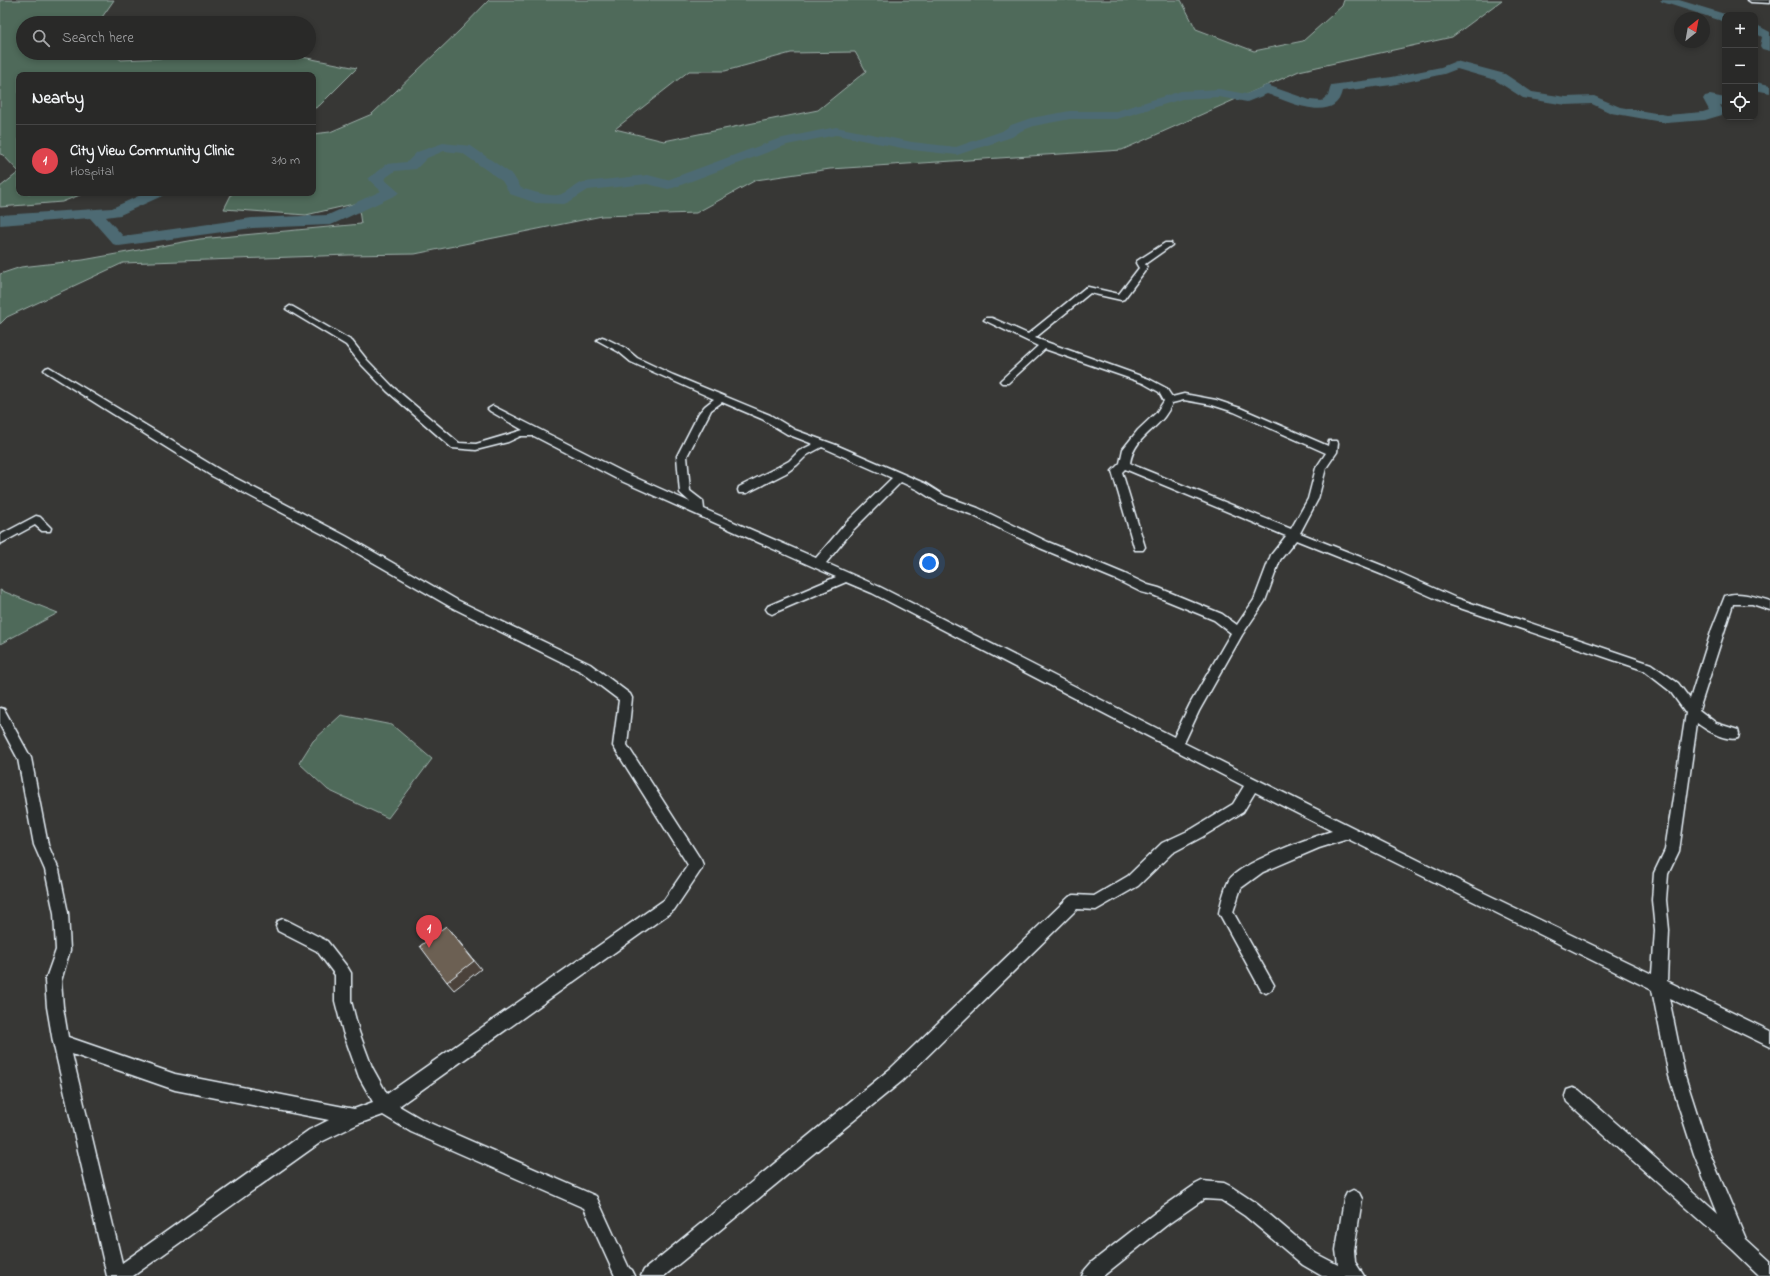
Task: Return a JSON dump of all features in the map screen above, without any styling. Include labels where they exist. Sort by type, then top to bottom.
[{"type":"street","points":[[1751,0],[1770,1]]},
{"type":"street","points":[[1029,338],[1088,290],[1121,297],[1143,268],[1140,263],[1168,245]]},
{"type":"street","points":[[290,309],[349,343],[364,362],[390,389],[456,446],[476,447],[504,440],[520,433],[536,433]]},
{"type":"street","points":[[989,320],[1044,345],[1146,381],[1163,390],[1169,401]]},
{"type":"street","points":[[602,340],[622,350],[634,360],[670,377],[766,417],[791,432],[822,443],[922,487],[941,499],[974,511],[1044,545],[1121,577],[1145,589],[1155,591],[1218,616],[1238,632]]},
{"type":"street","points":[[1005,381],[1044,345]]},
{"type":"street","points":[[0,713],[24,758],[41,845],[52,870],[61,913],[63,950],[53,981],[55,1008],[61,1042],[117,1276],[315,1136],[354,1117],[384,1106],[669,905],[696,865],[620,746],[626,698],[586,668],[453,603],[342,540],[216,473],[50,370]]},
{"type":"street","points":[[1139,547],[1116,471],[1125,464],[1127,451],[1142,432],[1160,415],[1169,401],[1184,397],[1212,402],[1237,410],[1333,447],[1321,468],[1313,499],[1294,534],[1275,558],[1259,602],[1238,632],[1194,708],[1176,744]]},
{"type":"street","points":[[698,511],[699,504],[685,493],[682,456],[703,415],[708,408],[722,398]]},
{"type":"street","points":[[493,409],[536,433],[621,476],[876,590],[1348,833],[1770,1039]]},
{"type":"street","points":[[743,490],[782,470],[793,463],[803,453],[822,443]]},
{"type":"street","points":[[1125,464],[1134,470],[1294,534],[1452,601],[1647,667],[1674,687],[1692,712],[1712,727],[1733,734]]},
{"type":"street","points":[[818,564],[849,527],[899,477]]},
{"type":"street","points":[[0,540],[36,520],[46,528]]},
{"type":"street","points":[[772,609],[846,577]]},
{"type":"street","points":[[1740,1245],[1702,1154],[1677,1076],[1659,985],[1662,930],[1659,900],[1661,873],[1672,851],[1692,712],[1728,599],[1753,600],[1770,606]]},
{"type":"street","points":[[650,1276],[896,1075],[1074,902],[1096,903],[1133,881],[1167,848],[1204,829],[1238,808],[1252,784]]},
{"type":"street","points":[[1266,985],[1226,914],[1228,901],[1235,884],[1258,867],[1317,842],[1348,833]]},
{"type":"street","points":[[283,926],[322,946],[343,973],[343,1001],[351,1032],[365,1071],[384,1106],[417,1126],[590,1202],[623,1274],[626,1276]]},
{"type":"street","points":[[61,1042],[175,1082],[354,1117]]},
{"type":"street","points":[[1573,1096],[1770,1272]]},
{"type":"street","points":[[1091,1276],[1098,1268],[1162,1218],[1202,1190],[1224,1192],[1251,1210],[1309,1259],[1340,1276]]},
{"type":"street","points":[[1353,1199],[1345,1250],[1347,1265],[1355,1276]]},
{"type":"green space","points":[[0,0],[114,0],[103,16],[16,16],[16,60],[316,60],[357,68],[316,108],[316,72],[16,72],[16,169],[3,155],[0,154]]},
{"type":"green space","points":[[489,0],[1181,0],[1196,29],[1254,51],[1303,41],[1342,6],[1344,0],[1502,0],[1452,37],[1299,71],[1122,150],[830,169],[756,180],[696,213],[602,216],[415,254],[123,263],[7,317],[0,324],[0,274],[21,267],[83,260],[200,239],[361,224],[358,203],[306,215],[224,209],[230,196],[316,196],[316,134],[330,132],[372,114],[460,30]],"holes":[[[855,52],[866,71],[818,110],[664,141],[615,129],[689,71],[725,71],[791,53]]]},
{"type":"green space","points":[[16,174],[16,196],[77,196],[62,202],[0,207],[0,187]]},
{"type":"green space","points":[[0,590],[58,613],[0,644]]},
{"type":"green space","points":[[341,715],[392,725],[432,759],[388,818],[328,790],[299,763],[313,741]]},
{"type":"building","points":[[446,926],[474,961],[447,982],[420,946]]},
{"type":"waterway","points":[[1666,0],[1722,17]]},
{"type":"waterway","points":[[1758,30],[1768,36],[1766,46],[1770,47]]},
{"type":"waterway","points":[[768,148],[783,142],[836,131],[912,146],[957,151],[1007,134],[1016,128],[1031,122],[1070,115],[1117,115],[1181,95],[1219,93],[1247,98],[1267,89],[1308,104],[1325,105],[1334,98],[1336,88],[1392,81],[1444,70],[1456,65],[1500,77],[1528,95],[1566,101],[1594,100],[1616,110],[1667,119],[1705,116],[1717,112],[1710,99],[1722,101]]},
{"type":"waterway","points":[[1758,87],[1770,89]]},
{"type":"waterway","points":[[94,214],[119,241],[252,223],[331,220],[391,192],[375,179],[391,167],[411,166],[422,155],[443,147],[466,149],[508,178],[515,191],[536,198],[564,199],[584,186],[648,179],[668,185],[772,147]]},
{"type":"waterway","points":[[0,220],[115,212],[150,196]]},
{"type":"place","name":"City View Community Clinic","points":[[429,948]]}]
